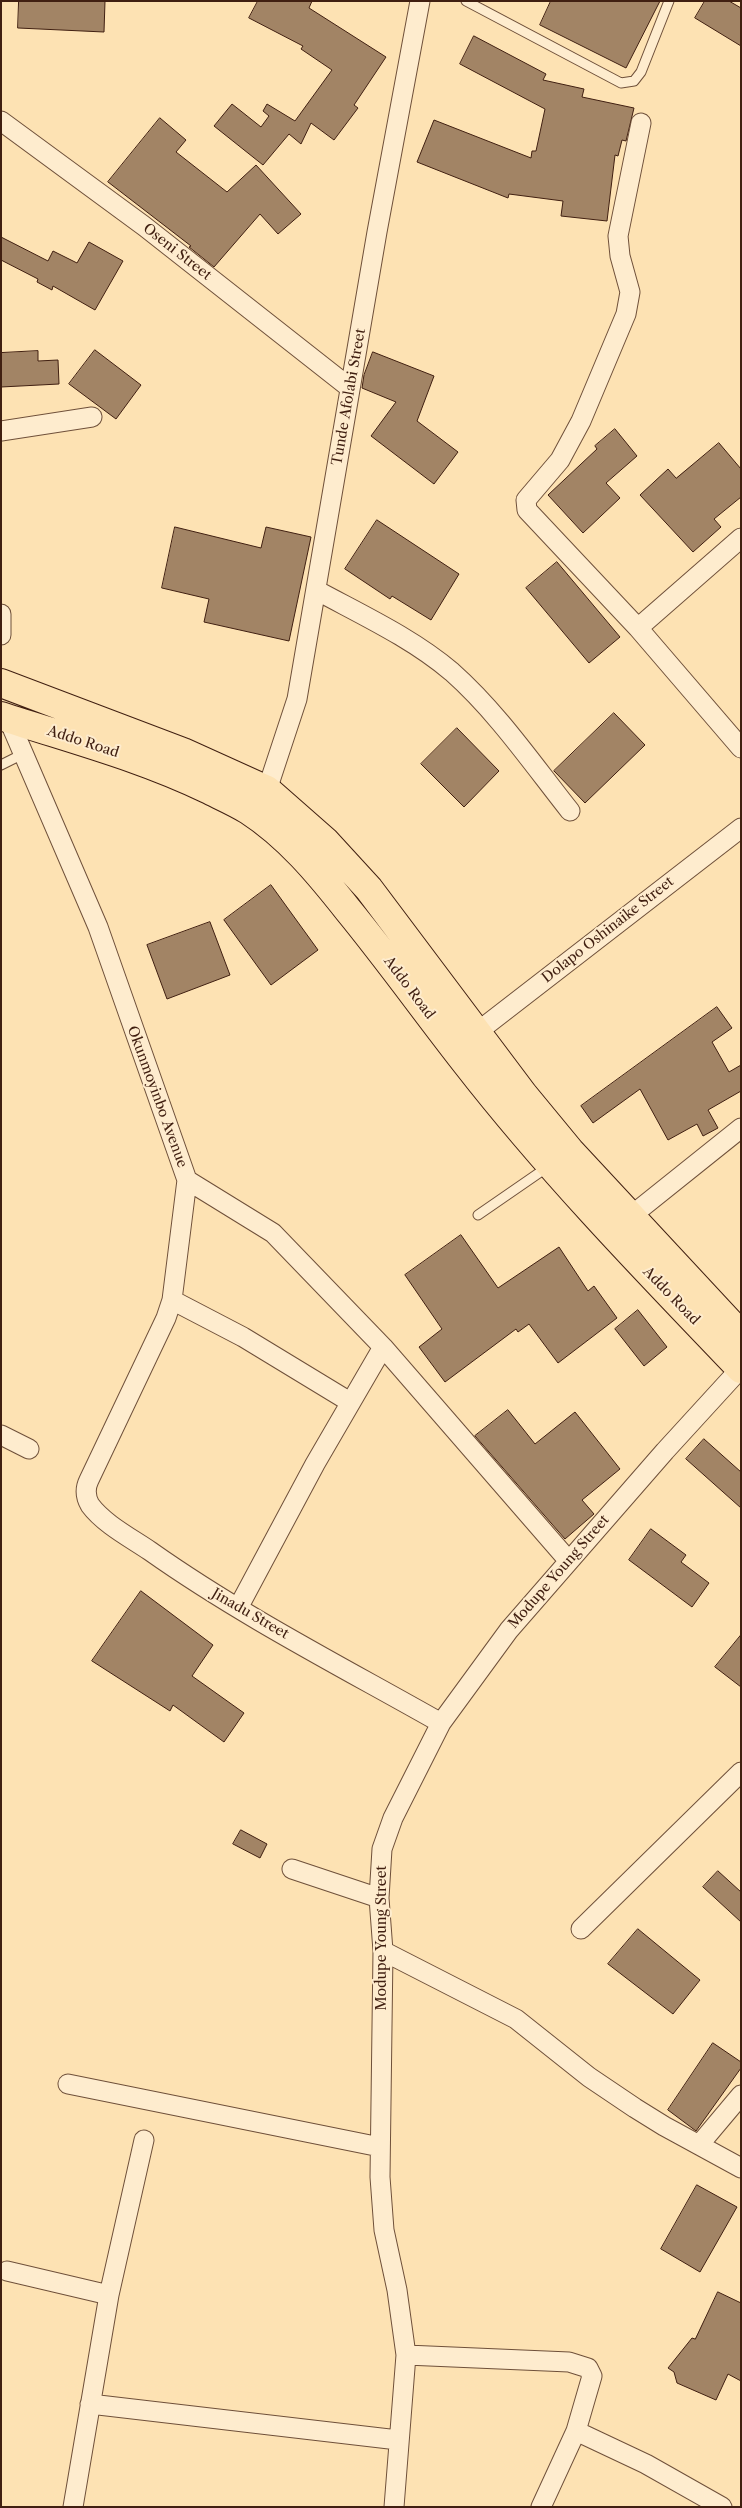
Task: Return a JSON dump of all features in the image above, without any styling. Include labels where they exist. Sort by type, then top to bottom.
[{"type":"main road","name":"Addo Road","points":[[2,684],[183,752],[268,790],[325,841],[369,890],[476,1033],[570,1151],[741,1335]]},
{"type":"main road","name":"Addo Road","points":[[5,717],[96,745],[178,775],[246,809],[280,834],[309,862],[391,962],[467,1064],[552,1165],[608,1230],[740,1369]]},
{"type":"street","name":"Tunde Afolabi Street","points":[[268,790],[297,699],[397,118],[420,1]]},
{"type":"street","name":"Oseni Street","points":[[1,121],[144,226],[350,388]]},
{"type":"street","points":[[641,122],[618,236],[620,256],[630,292],[626,314],[580,421],[560,460],[526,500],[526,504],[527,510],[638,628],[741,748]]},
{"type":"street","points":[[1,431],[92,417]]},
{"type":"street","points":[[638,628],[741,538]]},
{"type":"street","points":[[316,590],[393,632],[451,672],[486,705],[570,811]]},
{"type":"street","points":[[1,614],[1,635]]},
{"type":"street","points":[[1,680],[2,684]]},
{"type":"street","name":"Okunmoyinbo Avenue","points":[[5,717],[23,754],[98,928],[187,1180],[172,1300],[166,1318],[89,1480]]},
{"type":"street","name":"Dolapo Oshinaike Street","points":[[476,1033],[741,828]]},
{"type":"street","points":[[631,1216],[741,1128]]},
{"type":"street","points":[[187,1180],[273,1233],[383,1347],[505,1490],[568,1560]]},
{"type":"street","points":[[172,1300],[243,1337],[350,1402]]},
{"type":"street","points":[[238,1608],[350,1402],[383,1347]]},
{"type":"street","name":"Modupe Young Street","points":[[394,2507],[406,2355],[397,2290],[384,2230],[380,2147],[382,1951],[379,1898],[382,1849],[394,1818],[441,1723],[509,1630],[568,1560],[740,1369]]},
{"type":"street","points":[[1,1435],[29,1449]]},
{"type":"street","name":"Jinadu Street","points":[[89,1480],[86,1488],[87,1498],[91,1505],[111,1524],[176,1570],[238,1608],[441,1723]]},
{"type":"street","points":[[581,1929],[741,1772]]},
{"type":"street","points":[[292,1869],[379,1898]]},
{"type":"street","points":[[382,1951],[516,2019],[597,2082],[664,2126],[741,2168]]},
{"type":"street","points":[[68,2084],[380,2147]]},
{"type":"street","points":[[699,2145],[741,2095]]},
{"type":"street","points":[[72,2507],[109,2295],[144,2140]]},
{"type":"street","points":[[7,2271],[109,2295]]},
{"type":"street","points":[[406,2355],[569,2362],[582,2364],[588,2368],[592,2376],[576,2431],[541,2507]]},
{"type":"street","points":[[90,2404],[398,2440]]},
{"type":"street","points":[[576,2431],[646,2464],[722,2507]]},
{"type":"lane","points":[[466,1],[621,83],[634,81],[641,72],[669,1]]},
{"type":"lane","points":[[1,765],[23,754]]},
{"type":"lane","points":[[478,1215],[552,1165]]},
{"type":"building","points":[[19,1],[105,1],[104,32],[18,28]]},
{"type":"building","points":[[258,1],[312,1],[309,8],[386,57],[354,105],[358,108],[334,140],[311,123],[301,144],[289,134],[263,165],[214,126],[232,104],[261,127],[269,116],[263,111],[267,104],[295,121],[332,70],[301,49],[303,46],[249,18]]},
{"type":"building","points":[[551,1],[660,1],[626,68],[540,25]]},
{"type":"building","points":[[705,1],[729,1],[741,8],[741,46],[695,18]]},
{"type":"building","points":[[474,36],[546,74],[543,80],[584,89],[582,97],[634,108],[626,141],[622,140],[618,156],[615,155],[607,221],[561,216],[563,201],[509,194],[508,198],[417,162],[434,120],[531,158],[532,151],[536,151],[545,109],[460,64]]},
{"type":"building","points":[[160,118],[186,140],[176,152],[227,192],[256,165],[301,214],[278,234],[260,214],[214,267],[189,247],[191,246],[108,182]]},
{"type":"building","points":[[1,237],[48,261],[53,251],[77,263],[89,242],[123,261],[95,310],[53,286],[52,290],[37,282],[38,279],[1,260]]},
{"type":"building","points":[[95,350],[141,385],[116,419],[69,384]]},
{"type":"building","points":[[38,351],[38,361],[58,360],[59,384],[1,387],[1,353]]},
{"type":"building","points":[[373,352],[434,376],[417,421],[458,452],[434,484],[371,436],[396,402],[362,388],[364,375]]},
{"type":"building","points":[[615,429],[637,456],[606,483],[620,498],[583,533],[548,495],[597,449],[595,446]]},
{"type":"building","points":[[719,443],[741,469],[741,497],[714,519],[721,527],[693,552],[640,495],[668,469],[676,478]]},
{"type":"building","points":[[377,520],[459,574],[431,620],[392,596],[390,599],[345,569]]},
{"type":"building","points":[[175,527],[261,548],[266,527],[311,537],[289,641],[204,622],[209,599],[162,588]]},
{"type":"building","points":[[557,562],[620,637],[589,663],[526,588]]},
{"type":"building","points":[[614,713],[645,745],[585,803],[554,771]]},
{"type":"building","points":[[457,728],[499,771],[464,807],[421,764]]},
{"type":"building","points":[[271,885],[318,950],[271,985],[224,920]]},
{"type":"building","points":[[210,922],[230,975],[167,999],[147,945]]},
{"type":"building","points":[[717,1007],[732,1028],[712,1042],[729,1072],[741,1065],[741,1091],[708,1110],[718,1128],[703,1136],[697,1124],[668,1140],[640,1089],[593,1123],[581,1106]]},
{"type":"building","points":[[461,1235],[498,1288],[559,1247],[588,1291],[594,1286],[617,1318],[558,1363],[529,1324],[518,1332],[516,1329],[445,1382],[419,1347],[442,1329],[405,1275]]},
{"type":"building","points":[[638,1310],[667,1347],[644,1366],[615,1329]]},
{"type":"building","points":[[508,1410],[535,1444],[575,1412],[620,1469],[582,1500],[594,1514],[565,1539],[475,1436]]},
{"type":"building","points":[[704,1439],[741,1472],[741,1508],[686,1459]]},
{"type":"building","points":[[651,1529],[686,1555],[681,1562],[709,1583],[692,1607],[629,1560]]},
{"type":"building","points":[[141,1591],[213,1645],[192,1676],[244,1713],[224,1742],[173,1705],[170,1711],[92,1661]]},
{"type":"building","points":[[741,1635],[741,1687],[715,1667]]},
{"type":"building","points":[[241,1830],[267,1844],[260,1858],[233,1844]]},
{"type":"building","points":[[718,1871],[741,1892],[741,1922],[703,1887]]},
{"type":"building","points":[[638,1929],[700,1980],[673,2014],[608,1964]]},
{"type":"building","points":[[713,2043],[741,2062],[741,2068],[696,2131],[668,2110]]},
{"type":"building","points":[[697,2185],[737,2207],[700,2272],[661,2249]]},
{"type":"building","points":[[718,2292],[741,2303],[741,2381],[728,2374],[716,2400],[677,2383],[674,2372],[668,2368],[692,2338],[695,2339]]}]
